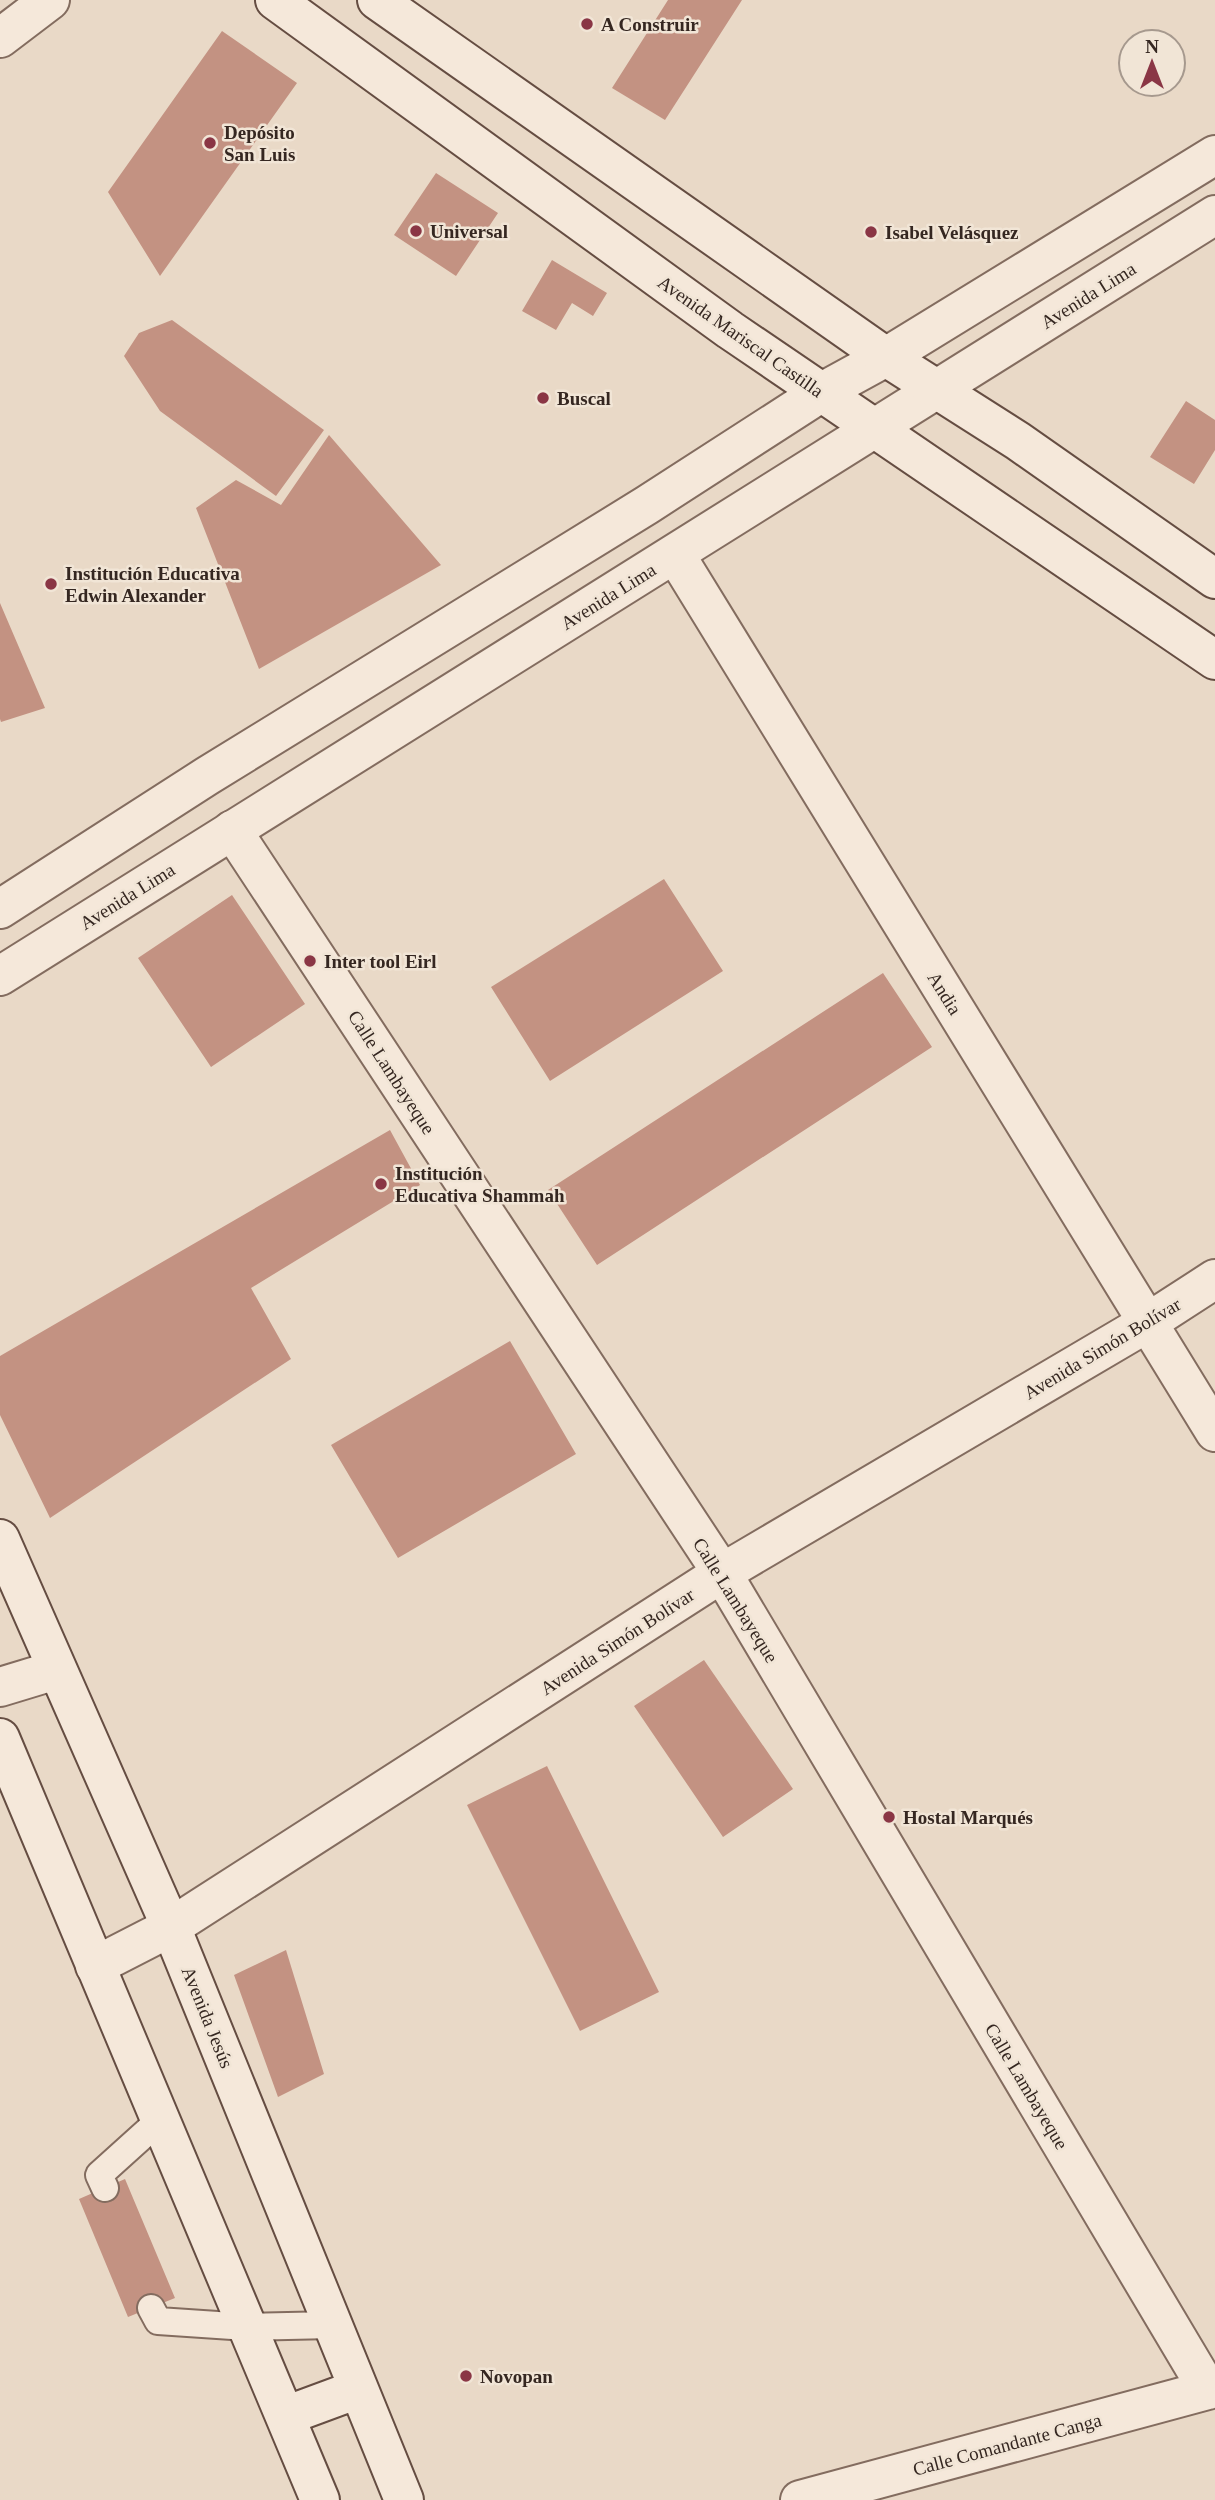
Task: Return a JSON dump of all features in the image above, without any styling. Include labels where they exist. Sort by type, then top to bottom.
[{"type":"street","points":[[0,38],[50,0]]},
{"type":"street","name":"Avenida Mariscal Castilla","points":[[275,0],[730,330],[1215,660]]},
{"type":"street","points":[[377,0],[886,357],[939,389],[1215,579]]},
{"type":"street","points":[[0,909],[207,776],[647,505],[822,392],[886,357],[1215,155]]},
{"type":"street","name":"Avenida Lima","points":[[0,976],[1215,215]]},
{"type":"street","name":"Andia","points":[[675,554],[1215,1432]]},
{"type":"street","name":"Calle Lambayeque","points":[[232,830],[722,1573],[1211,2389]]},
{"type":"street","name":"Avenida Simón Bolívar","points":[[95,1966],[171,1927],[722,1573],[1147,1323],[1215,1279]]},
{"type":"street","name":"Avenida Jesús","points":[[0,1539],[171,1927],[404,2500]]},
{"type":"street","points":[[0,1687],[56,1670]]},
{"type":"street","points":[[0,1738],[320,2500]]},
{"type":"street","points":[[285,2416],[358,2389]]},
{"type":"street","name":"Calle Comandante Canga","points":[[800,2500],[1211,2389]]},
{"type":"lane","points":[[105,2188],[99,2175],[160,2120]]},
{"type":"lane","points":[[151,2308],[158,2321],[247,2327],[333,2325]]},
{"type":"building","points":[[668,0],[742,0],[665,120],[612,88]]},
{"type":"building","points":[[222,31],[297,83],[160,276],[108,192]]},
{"type":"building","points":[[436,173],[498,213],[456,276],[394,235]]},
{"type":"building","points":[[552,260],[607,293],[593,316],[572,303],[556,330],[522,311]]},
{"type":"building","points":[[172,320],[324,430],[276,496],[160,411],[124,356],[139,333]]},
{"type":"building","points":[[1186,401],[1215,420],[1215,450],[1194,484],[1150,457]]},
{"type":"building","points":[[329,435],[441,565],[259,669],[196,508],[236,480],[281,505]]},
{"type":"building","points":[[0,603],[45,708],[1,722],[0,719]]},
{"type":"building","points":[[664,879],[723,971],[550,1081],[491,987]]},
{"type":"building","points":[[232,895],[305,1004],[211,1067],[138,958]]},
{"type":"building","points":[[883,973],[932,1047],[597,1265],[548,1190]]},
{"type":"building","points":[[390,1130],[420,1185],[251,1288],[291,1359],[50,1518],[0,1415],[0,1356]]},
{"type":"building","points":[[510,1341],[576,1454],[398,1558],[331,1445]]},
{"type":"building","points":[[704,1660],[793,1789],[723,1837],[634,1706]]},
{"type":"building","points":[[547,1766],[659,1992],[580,2031],[467,1805]]},
{"type":"building","points":[[286,1950],[324,2074],[278,2097],[234,1975]]},
{"type":"building","points":[[125,2179],[175,2298],[128,2317],[79,2199]]},
{"type":"place","name":"A Construir","points":[[587,24]]},
{"type":"place","name":"Depósito San Luis","points":[[210,143]]},
{"type":"place","name":"Universal","points":[[416,231]]},
{"type":"place","name":"Isabel Velásquez","points":[[871,232]]},
{"type":"place","name":"Buscal","points":[[543,398]]},
{"type":"place","name":"Institución Educativa Edwin Alexander","points":[[51,584]]},
{"type":"place","name":"Inter tool Eirl","points":[[310,961]]},
{"type":"place","name":"Institución Educativa Shammah","points":[[381,1184]]},
{"type":"place","name":"Hostal Marqués","points":[[889,1817]]},
{"type":"place","name":"Novopan","points":[[466,2376]]}]
